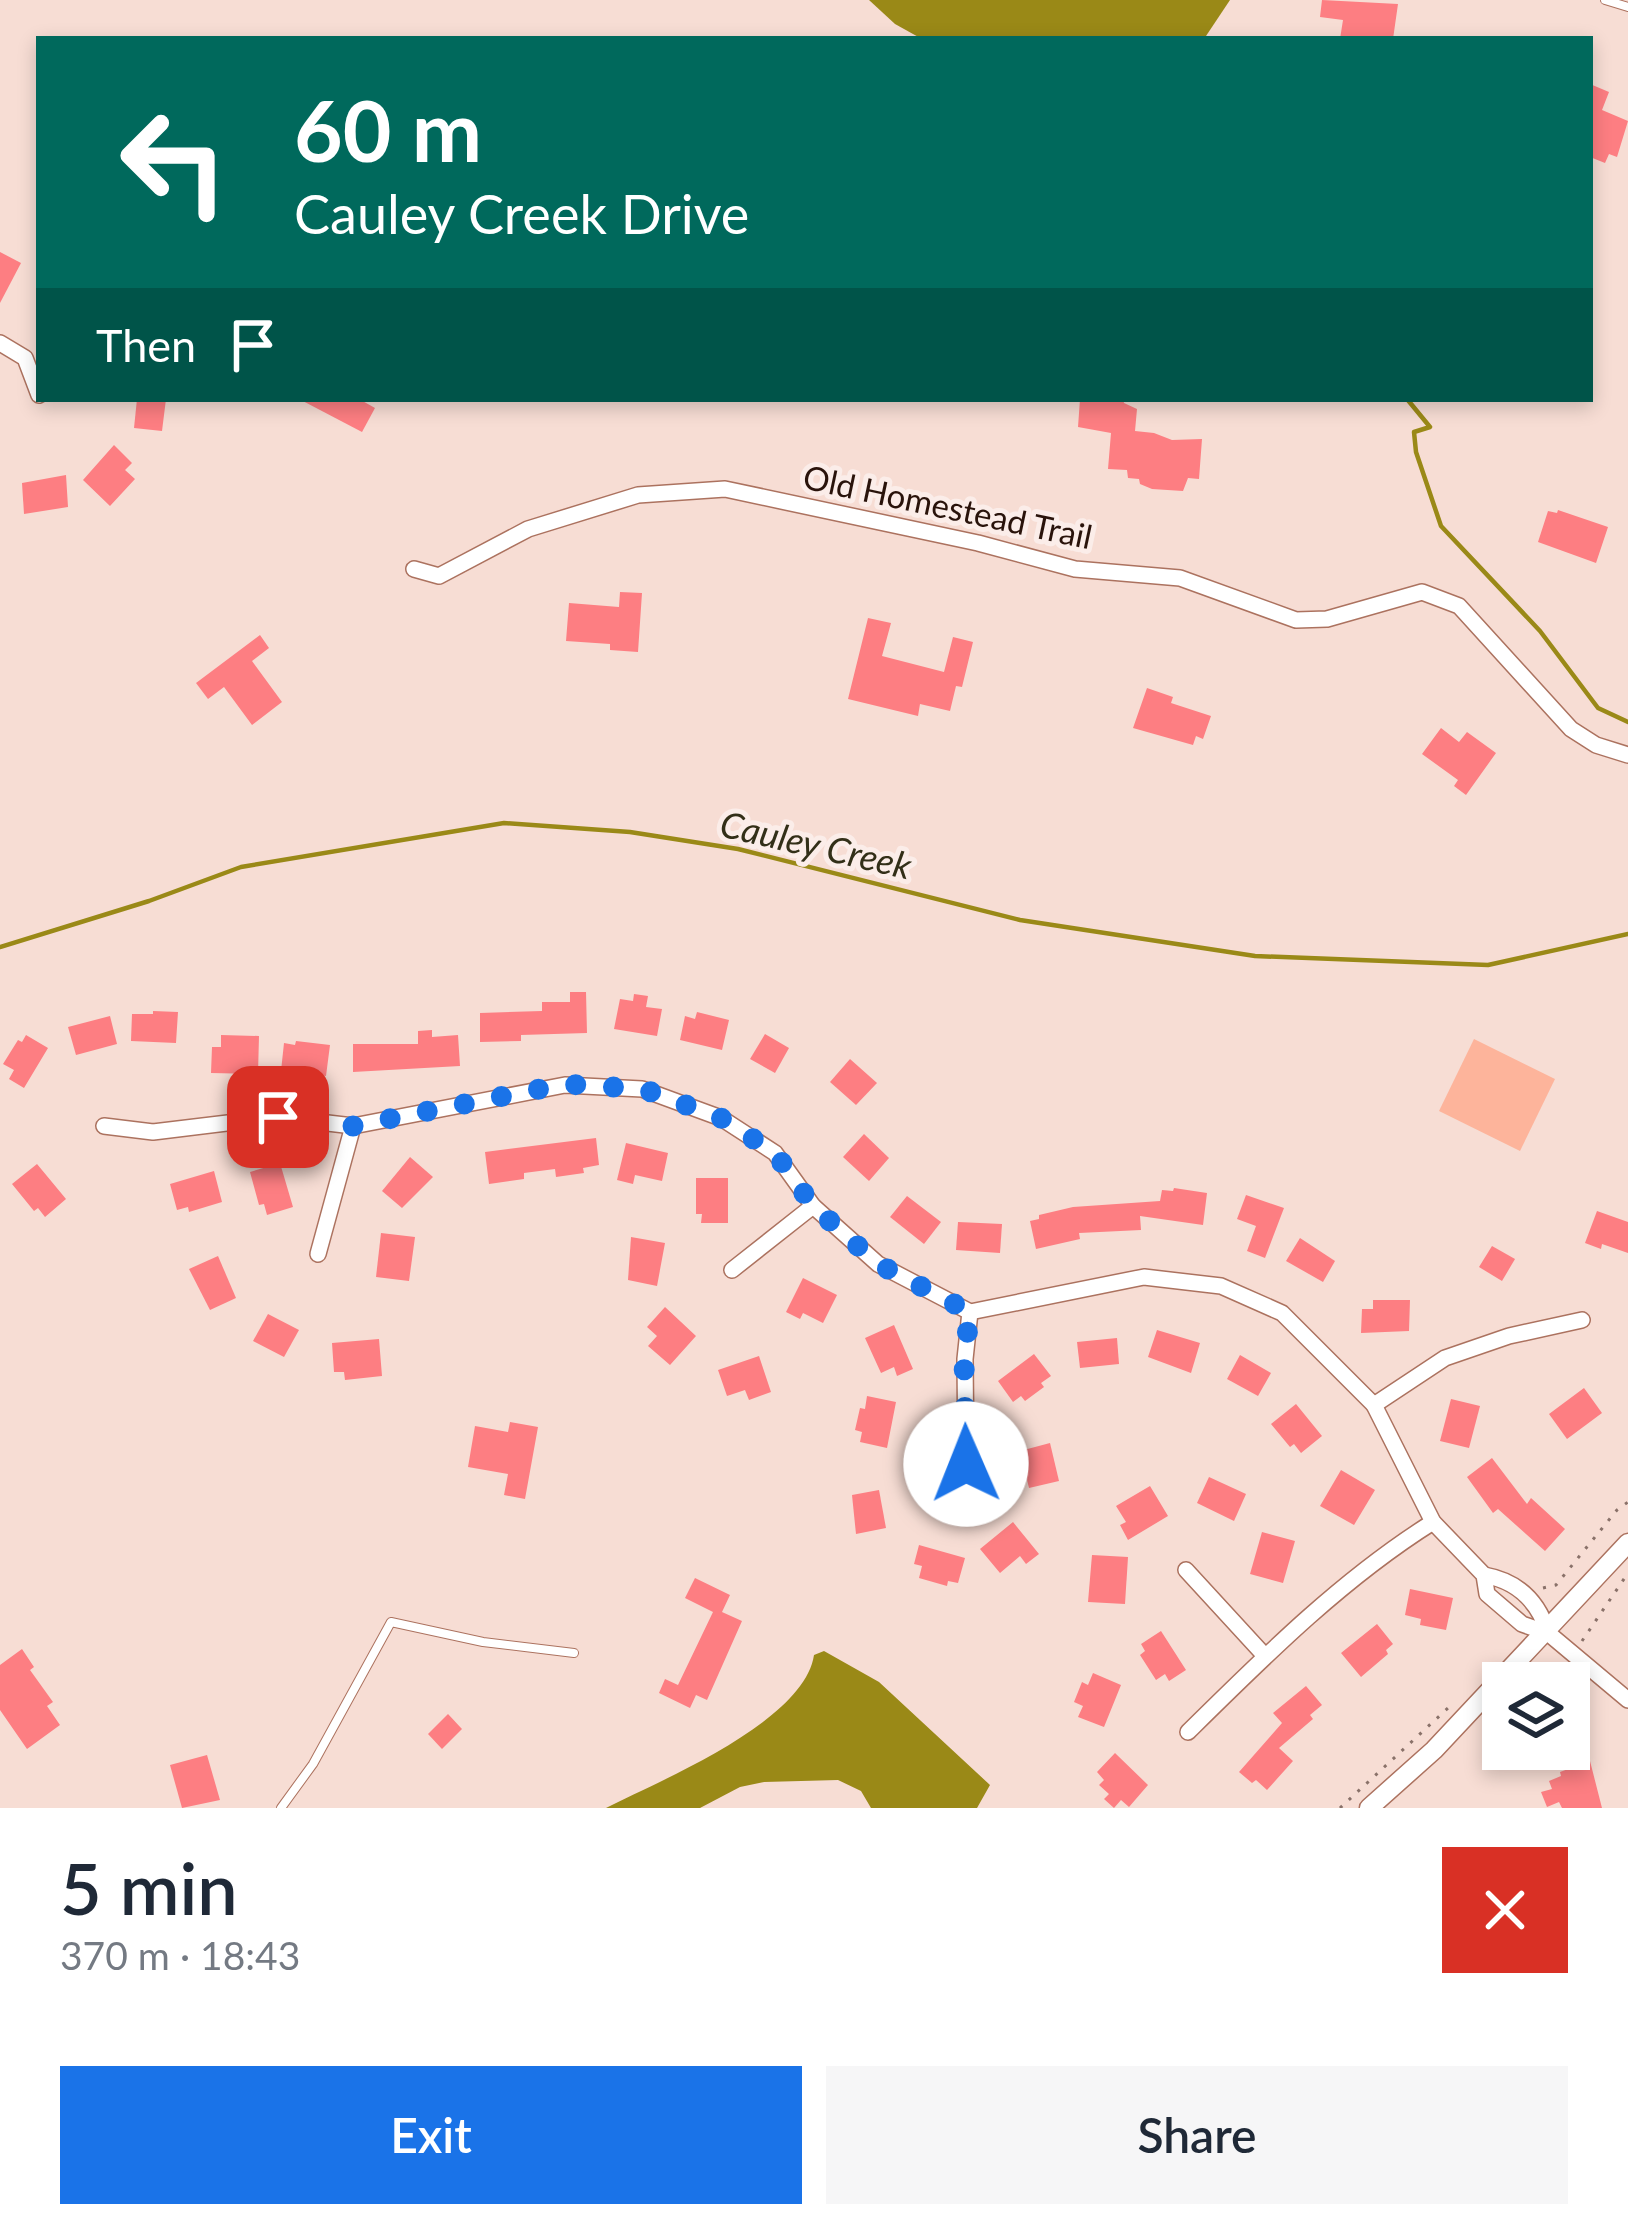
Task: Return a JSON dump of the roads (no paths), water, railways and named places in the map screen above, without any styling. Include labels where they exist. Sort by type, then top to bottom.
[{"type":"street","points":[[0,343],[26,358],[36,386]]},
{"type":"street","name":"Old Homestead Trail","points":[[414,569],[439,576],[528,529],[638,495],[725,489],[978,543],[1075,569],[1180,578],[1296,620],[1327,620],[1422,592],[1459,606],[1571,729],[1596,745],[1628,755]]},
{"type":"street","points":[[104,1126],[153,1132],[278,1117],[353,1126],[565,1084],[643,1089],[721,1118],[775,1153],[813,1206],[878,1264],[970,1312],[1144,1277],[1221,1286],[1282,1313],[1374,1405],[1433,1522],[1484,1575],[1508,1580],[1540,1609],[1548,1633]]},
{"type":"street","points":[[318,1254],[353,1126]]},
{"type":"street","points":[[732,1270],[813,1206]]},
{"type":"street","points":[[966,1464],[964,1359],[970,1312]]},
{"type":"street","points":[[1374,1405],[1445,1358],[1508,1336],[1582,1320]]},
{"type":"street","points":[[1187,1732],[1265,1656],[1395,1546],[1433,1522]]},
{"type":"street","points":[[1369,1808],[1434,1750],[1628,1543]]},
{"type":"street","points":[[1186,1570],[1265,1656]]},
{"type":"street","points":[[1484,1575],[1487,1594],[1522,1624],[1548,1633],[1628,1700]]},
{"type":"lane","points":[[1604,0],[1628,7]]},
{"type":"lane","points":[[281,1808],[313,1764],[391,1622],[483,1642],[574,1652]]},
{"type":"waterway","points":[[1409,402],[1430,427],[1414,432],[1416,452],[1441,526],[1540,631],[1598,708],[1628,722]]},
{"type":"waterway","name":"Cauley Creek","points":[[0,947],[241,867],[504,823],[630,832],[738,849],[1020,920],[1255,956],[1488,965],[1628,934]]}]
